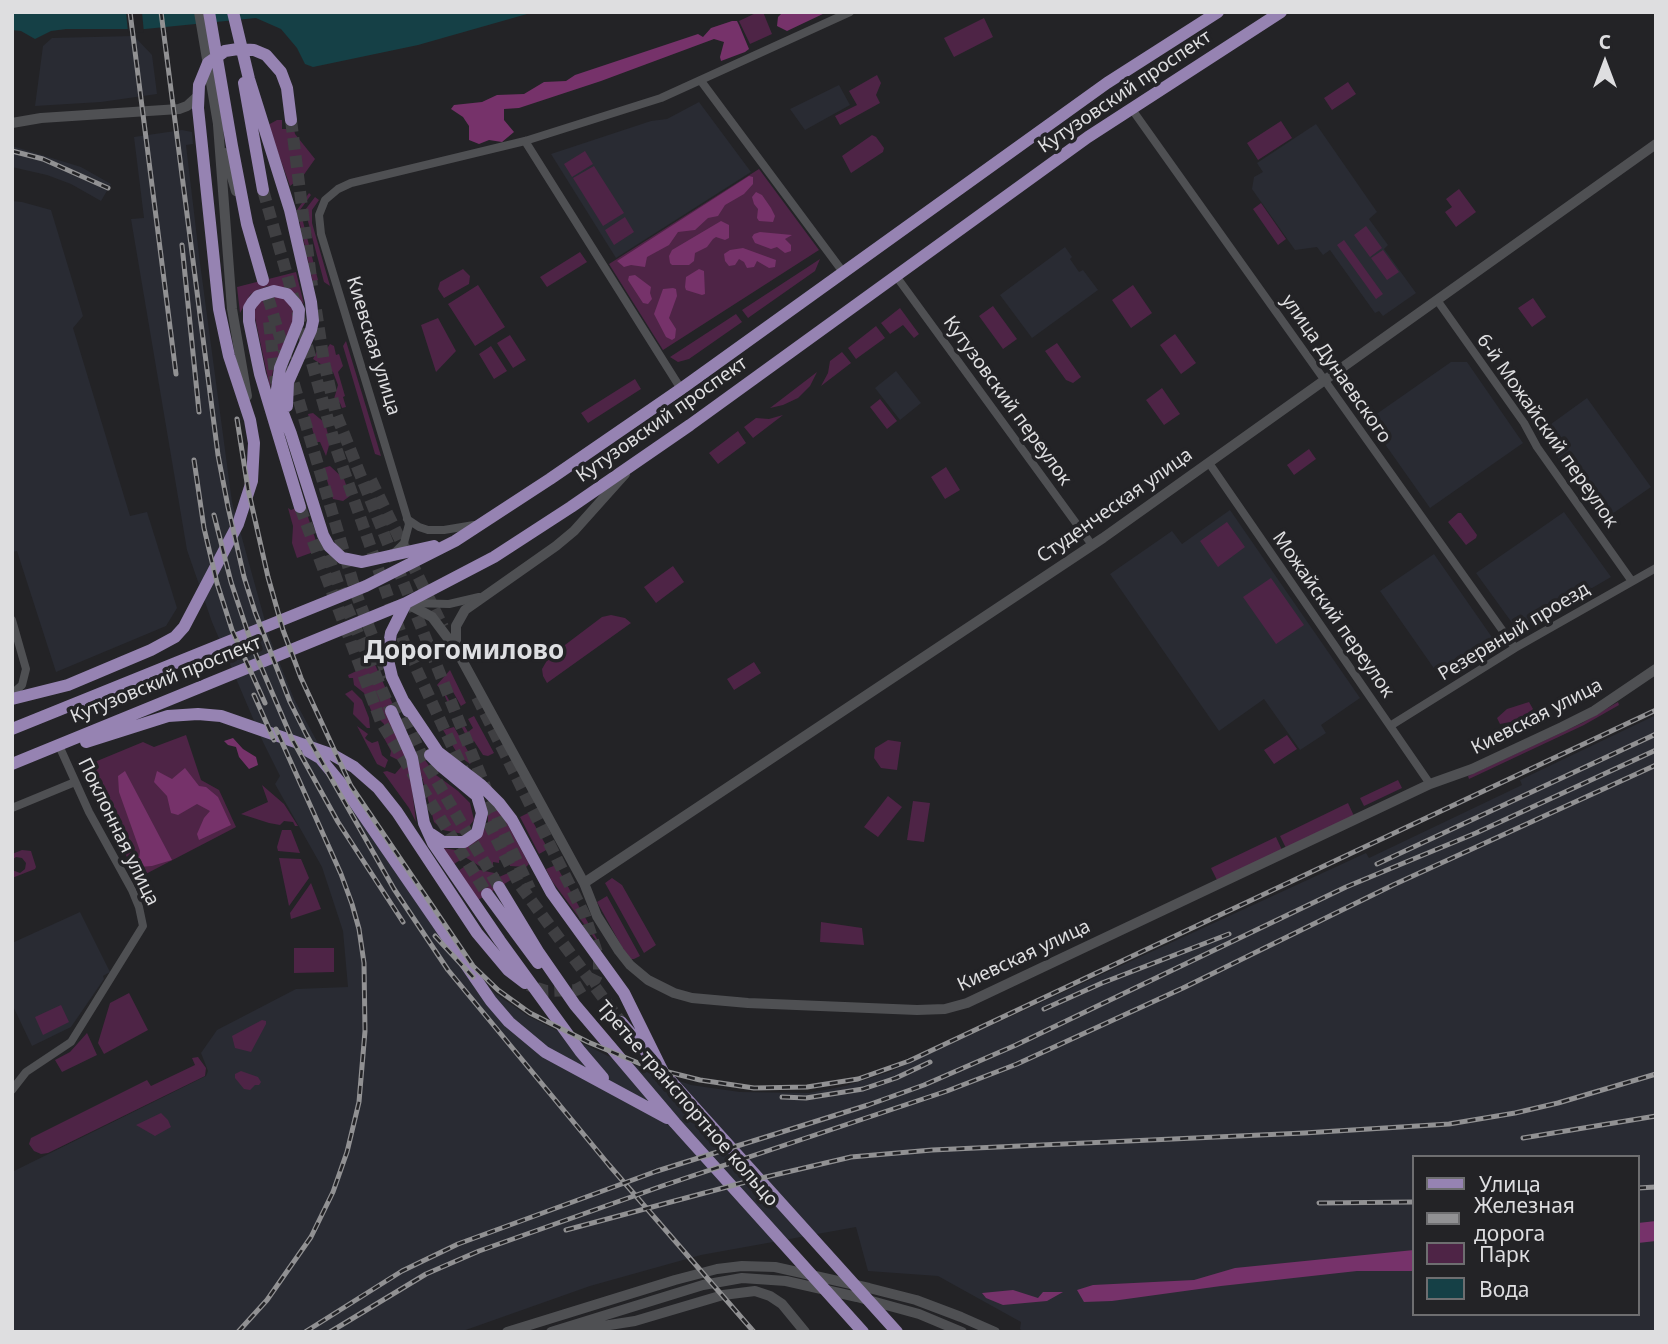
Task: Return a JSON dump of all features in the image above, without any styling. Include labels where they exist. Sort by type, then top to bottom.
[{"type":"main road","points":[[209,12],[223,124],[263,280]]},
{"type":"main road","points":[[233,12],[255,119],[263,190]]},
{"type":"main road","name":"Кутузовский проспект","points":[[12,729],[366,586],[454,541],[681,389],[1096,91],[1218,12]]},
{"type":"main road","name":"Кутузовский проспект","points":[[12,764],[406,603],[494,557],[633,465],[1130,108],[1281,12]]},
{"type":"main road","points":[[12,696],[68,685],[175,637],[184,627],[238,524],[248,499],[254,464],[254,443],[230,334],[219,309],[198,96],[208,62],[225,51],[238,49],[266,55],[281,72],[287,88],[291,120]]},
{"type":"main road","points":[[255,119],[288,201],[313,312],[311,330],[288,382],[287,403],[292,434]]},
{"type":"main road","points":[[300,507],[260,374],[249,321],[249,308],[252,303],[258,296],[274,291],[287,294],[299,310],[298,323],[280,368],[277,389],[323,535],[329,546],[342,558],[362,562],[454,541]]},
{"type":"main road","points":[[406,603],[391,633],[387,656],[391,677],[432,758],[477,796],[482,813],[477,832],[464,842],[443,842],[426,830]]},
{"type":"main road","points":[[405,703],[438,752],[481,785],[499,803],[522,837],[551,892],[624,993],[664,1074]]},
{"type":"main road","points":[[391,711],[412,758],[426,830],[499,941],[580,1051],[616,1090]]},
{"type":"main road","points":[[12,764],[168,716],[198,713],[221,716],[333,755],[354,767],[378,788],[397,812],[477,933],[508,970],[525,983]]},
{"type":"main road","points":[[296,743],[320,758],[344,787],[491,1001],[509,1022],[545,1052],[675,1123]]},
{"type":"main road","name":"Третье транспортное кольцо","points":[[499,887],[539,953],[575,1005],[675,1123],[863,1332]]},
{"type":"main road","points":[[487,894],[522,943],[575,1005]]},
{"type":"main road","name":"Третье транспортное кольцо","points":[[621,1022],[664,1074],[897,1332]]},
{"type":"street","points":[[199,12],[223,124],[232,309],[230,334]]},
{"type":"street","points":[[681,389],[525,141],[661,98],[850,12]]},
{"type":"street","points":[[701,81],[843,272]]},
{"type":"street","points":[[12,123],[41,118],[179,109],[198,96]]},
{"type":"street","name":"улица Дунаевского","points":[[1130,108],[1515,648]]},
{"type":"street","name":"Киевская улица","points":[[407,519],[318,215],[323,204],[338,189],[351,183],[525,141]]},
{"type":"street","name":"Студенческая улица","points":[[584,883],[1092,545],[1656,144]]},
{"type":"street","name":"Кутузовский переулок","points":[[896,276],[1092,545]]},
{"type":"street","name":"6-й Можайский переулок","points":[[1437,300],[1631,580]]},
{"type":"street","name":"Можайский переулок","points":[[1209,463],[1430,784]]},
{"type":"street","points":[[456,649],[454,634],[465,610],[573,531],[633,465]]},
{"type":"street","points":[[407,519],[428,530],[460,528],[482,523]]},
{"type":"street","points":[[391,556],[404,543],[408,534],[407,519]]},
{"type":"street","name":"Резервный проезд","points":[[1390,726],[1515,648],[1656,568]]},
{"type":"street","points":[[406,603],[449,604],[485,596]]},
{"type":"street","name":"Киевская улица","points":[[406,603],[432,617],[456,649],[584,883],[597,916],[630,965],[648,980],[674,993],[723,1001],[932,1010],[967,1003],[1430,784],[1472,769],[1594,711],[1656,669]]},
{"type":"street","points":[[12,620],[26,669],[22,685],[12,696]]},
{"type":"street","name":"Поклонная улица","points":[[12,1090],[26,1072],[71,1042],[143,926],[132,890],[61,750]]},
{"type":"street","points":[[12,808],[75,782]]},
{"type":"street","points":[[506,1332],[675,1280],[717,1269],[742,1266],[775,1267],[916,1300],[995,1332]]},
{"type":"street","points":[[551,1332],[703,1285],[742,1278],[786,1282],[857,1297],[919,1314],[962,1332]]},
{"type":"street","points":[[568,1332],[635,1321],[723,1295],[755,1292],[770,1296],[782,1304],[805,1332]]},
{"type":"shaded area","points":[[783,12],[827,12],[787,31],[777,26],[778,17]]},
{"type":"shaded area","points":[[737,21],[739,25],[749,49],[745,52],[721,61],[724,42],[714,39],[601,81],[519,108],[504,109],[504,120],[514,132],[502,142],[489,140],[479,144],[469,140],[469,126],[463,117],[451,109],[454,105],[482,102],[497,95],[524,94],[544,82],[566,81],[575,75],[698,34],[703,37],[711,28]]},
{"type":"shaded area","points":[[134,36],[152,55],[157,94],[101,102],[35,106],[43,46],[52,38]]},
{"type":"shaded area","points":[[839,85],[850,105],[805,130],[790,109]]},
{"type":"shaded area","points":[[699,102],[751,172],[616,258],[551,154],[651,121],[667,119]]},
{"type":"shaded area","points":[[1316,124],[1377,212],[1369,219],[1388,245],[1384,249],[1416,293],[1383,316],[1379,311],[1375,313],[1330,250],[1323,255],[1317,247],[1295,250],[1252,189],[1254,177],[1263,172],[1257,163]]},
{"type":"shaded area","points":[[182,130],[192,132],[193,144],[186,145],[232,502],[270,639],[294,699],[352,806],[443,942],[496,994],[528,1016],[608,1056],[691,1085],[740,1092],[809,1093],[845,1086],[890,1072],[1366,853],[1369,858],[1522,785],[1520,780],[1656,715],[1656,1332],[1024,1332],[1020,1329],[1021,1322],[938,1276],[868,1271],[856,1227],[701,1255],[590,1286],[460,1332],[12,1332],[12,1172],[206,1076],[208,1071],[201,1053],[217,1030],[296,989],[348,987],[343,931],[322,867],[275,784],[280,776],[212,622],[187,550],[131,219],[144,218],[134,137]]},
{"type":"shaded area","points":[[12,146],[81,167],[111,184],[101,201],[71,184],[12,167]]},
{"type":"shaded area","points":[[749,176],[753,177],[753,184],[744,194],[725,205],[718,216],[708,218],[695,230],[678,232],[669,245],[647,257],[645,267],[624,267],[617,261]]},
{"type":"shaded area","points":[[756,192],[762,195],[771,208],[775,216],[773,222],[759,221],[757,218],[758,209],[752,197]]},
{"type":"shaded area","points":[[12,201],[51,210],[83,316],[73,328],[130,516],[147,512],[177,608],[166,626],[56,672],[17,551],[12,552]]},
{"type":"shaded area","points":[[721,221],[729,225],[729,238],[713,239],[707,247],[695,253],[694,261],[689,265],[670,263],[672,250]]},
{"type":"shaded area","points":[[760,232],[792,235],[785,239],[791,245],[791,251],[785,253],[777,247],[771,249],[755,243],[752,237]]},
{"type":"shaded area","points":[[1065,247],[1079,272],[1083,270],[1098,290],[1032,338],[1000,295]]},
{"type":"shaded area","points":[[743,248],[776,260],[775,267],[769,268],[757,261],[754,267],[747,268],[739,259],[735,265],[729,266],[724,254]]},
{"type":"shaded area","points":[[699,269],[704,271],[705,294],[702,295],[686,290],[685,287],[686,277]]},
{"type":"shaded area","points":[[635,275],[651,287],[652,299],[648,304],[643,303],[628,280],[629,276]]},
{"type":"shaded area","points":[[663,289],[676,289],[677,296],[669,318],[676,329],[675,338],[672,340],[666,337],[654,314]]},
{"type":"shaded area","points":[[1451,362],[1467,362],[1523,443],[1430,508],[1368,420]]},
{"type":"shaded area","points":[[896,371],[921,403],[900,420],[875,388]]},
{"type":"shaded area","points":[[1587,398],[1651,487],[1602,521],[1540,432]]},
{"type":"shaded area","points":[[1230,510],[1360,698],[1321,725],[1326,733],[1300,750],[1264,699],[1219,731],[1110,574],[1172,531],[1182,544]]},
{"type":"shaded area","points":[[1564,512],[1611,577],[1518,631],[1476,573]]},
{"type":"shaded area","points":[[1434,554],[1496,643],[1440,677],[1380,591]]},
{"type":"shaded area","points":[[233,738],[243,749],[256,757],[258,765],[249,769],[239,757],[236,747],[224,741]]},
{"type":"shaded area","points":[[185,768],[199,786],[206,787],[218,797],[231,825],[199,840],[197,834],[210,811],[197,804],[178,815],[171,813],[167,796],[154,782],[157,771],[172,779]]},
{"type":"shaded area","points":[[125,771],[172,860],[138,867],[140,851],[119,792],[118,776]]},
{"type":"shaded area","points":[[80,912],[110,972],[103,976],[104,979],[71,1027],[32,1046],[12,1004],[12,943]]},
{"type":"shaded area","points":[[1656,1221],[1656,1241],[1640,1243],[1640,1223]]},
{"type":"shaded area","points":[[1412,1250],[1412,1271],[1357,1271],[1112,1301],[1084,1302],[1077,1290],[1093,1285],[1194,1280],[1235,1268]]},
{"type":"shaded area","points":[[1013,1290],[1038,1298],[1043,1292],[1063,1292],[1047,1301],[1003,1305],[986,1298],[982,1293]]},
{"type":"green space","points":[[763,12],[772,34],[750,44],[739,21]]},
{"type":"green space","points":[[984,18],[993,37],[954,57],[944,38]]},
{"type":"green space","points":[[877,75],[881,83],[876,95],[880,103],[840,125],[835,116],[857,105],[849,91]]},
{"type":"green space","points":[[1348,82],[1356,94],[1332,110],[1324,98]]},
{"type":"green space","points":[[282,120],[282,129],[294,129],[315,159],[303,176],[290,186],[268,125]]},
{"type":"green space","points":[[1281,121],[1292,138],[1258,160],[1247,143]]},
{"type":"green space","points":[[872,135],[884,148],[883,152],[851,173],[842,156]]},
{"type":"green space","points":[[585,151],[593,164],[572,177],[564,164]]},
{"type":"green space","points":[[594,166],[624,213],[603,226],[573,178]]},
{"type":"green space","points":[[759,169],[819,250],[663,350],[609,264]]},
{"type":"green space","points":[[1459,189],[1476,212],[1456,227],[1445,212],[1452,207],[1446,199]]},
{"type":"green space","points":[[309,193],[311,195],[300,210],[318,280],[313,283],[297,210]]},
{"type":"green space","points":[[315,197],[319,200],[312,210],[312,223],[330,286],[324,282],[305,210]]},
{"type":"green space","points":[[1261,203],[1286,239],[1278,245],[1253,209]]},
{"type":"green space","points":[[625,217],[634,232],[614,245],[605,230]]},
{"type":"green space","points":[[1366,226],[1382,248],[1370,257],[1354,235]]},
{"type":"green space","points":[[1344,240],[1383,294],[1376,299],[1337,245]]},
{"type":"green space","points":[[1383,250],[1399,272],[1387,280],[1371,258]]},
{"type":"green space","points":[[580,252],[587,262],[547,287],[540,277]]},
{"type":"green space","points":[[820,259],[815,271],[748,318],[742,310]]},
{"type":"green space","points":[[463,269],[470,276],[469,284],[444,298],[438,289],[440,282]]},
{"type":"green space","points":[[296,272],[304,304],[288,288],[268,286],[250,295],[240,313],[237,287]]},
{"type":"green space","points":[[478,285],[505,327],[475,346],[448,304]]},
{"type":"green space","points":[[1133,285],[1152,313],[1131,328],[1112,300]]},
{"type":"green space","points":[[269,296],[282,297],[291,305],[293,312],[293,320],[273,370],[270,388],[254,313],[258,302]]},
{"type":"green space","points":[[1533,298],[1546,317],[1532,327],[1518,308]]},
{"type":"green space","points":[[993,306],[1017,339],[1003,349],[979,316]]},
{"type":"green space","points":[[900,308],[919,334],[914,338],[903,325],[890,334],[881,323]]},
{"type":"green space","points":[[736,314],[742,322],[689,359],[678,362],[670,357]]},
{"type":"green space","points":[[438,318],[456,351],[436,372],[421,325]]},
{"type":"green space","points":[[876,326],[885,338],[856,359],[848,348]]},
{"type":"green space","points":[[1175,334],[1196,363],[1181,374],[1160,345]]},
{"type":"green space","points":[[510,335],[526,360],[513,368],[497,343]]},
{"type":"green space","points":[[346,341],[381,456],[375,454],[343,346]]},
{"type":"green space","points":[[1057,343],[1081,377],[1073,383],[1066,380],[1045,351]]},
{"type":"green space","points":[[330,344],[334,346],[336,355],[339,354],[343,366],[338,372],[345,396],[346,407],[342,408],[334,399],[338,385],[333,372],[313,359],[319,347],[326,350]]},
{"type":"green space","points":[[491,346],[507,371],[494,379],[479,354]]},
{"type":"green space","points":[[842,352],[851,363],[821,386],[828,373],[830,361]]},
{"type":"green space","points":[[817,372],[810,386],[798,398],[770,408]]},
{"type":"green space","points":[[635,379],[641,389],[588,423],[581,413]]},
{"type":"green space","points":[[1162,388],[1180,414],[1164,425],[1146,400]]},
{"type":"green space","points":[[880,399],[897,421],[887,429],[870,407]]},
{"type":"green space","points":[[313,413],[325,423],[330,442],[326,456],[320,442],[316,442],[308,414]]},
{"type":"green space","points":[[783,415],[753,438],[744,427],[756,418],[769,419]]},
{"type":"green space","points":[[738,431],[746,443],[718,464],[709,453]]},
{"type":"green space","points":[[1309,449],[1316,459],[1294,475],[1287,465]]},
{"type":"green space","points":[[330,466],[344,479],[350,496],[343,501],[333,499],[323,468]]},
{"type":"green space","points":[[946,467],[960,490],[945,499],[931,477]]},
{"type":"green space","points":[[304,505],[319,550],[297,558],[292,543],[293,526],[288,508],[291,510]]},
{"type":"green space","points":[[1461,513],[1477,535],[1466,545],[1448,522]]},
{"type":"green space","points":[[1227,522],[1245,547],[1218,567],[1200,541]]},
{"type":"green space","points":[[673,566],[684,582],[656,603],[644,587]]},
{"type":"green space","points":[[1271,578],[1304,625],[1276,644],[1243,597]]},
{"type":"green space","points":[[611,615],[625,618],[631,623],[547,683],[542,669],[549,657],[602,617]]},
{"type":"green space","points":[[372,658],[395,709],[410,772],[416,822],[383,772],[395,774],[401,767],[400,761],[390,756],[391,751],[384,738],[384,724],[379,719],[375,720],[364,693],[354,685],[353,678],[348,675],[363,668],[361,663]]},
{"type":"green space","points":[[754,662],[761,673],[734,690],[727,679]]},
{"type":"green space","points":[[450,670],[466,703],[461,706],[452,690],[445,693],[455,711],[452,712],[437,685]]},
{"type":"green space","points":[[352,690],[362,700],[370,728],[353,714],[354,703],[345,694]]},
{"type":"green space","points":[[1529,702],[1533,709],[1527,715],[1520,720],[1500,724],[1497,718],[1507,709]]},
{"type":"green space","points":[[1618,702],[1619,705],[1584,725],[1469,779],[1468,776],[1582,723]]},
{"type":"green space","points":[[474,716],[494,753],[488,756],[483,755],[474,741],[470,743],[460,724],[462,722],[468,732],[473,728],[468,719]]},
{"type":"green space","points":[[357,726],[368,734],[365,738],[367,740],[372,743],[378,741],[382,755],[388,760],[385,768],[377,764]]},
{"type":"green space","points":[[454,727],[473,760],[470,764],[459,756],[443,730]]},
{"type":"green space","points":[[186,735],[201,780],[219,790],[236,827],[138,878],[85,778],[85,766],[143,742],[154,747]]},
{"type":"green space","points":[[1287,735],[1297,749],[1274,764],[1264,750]]},
{"type":"green space","points":[[888,740],[901,742],[897,770],[881,768],[874,758],[875,748]]},
{"type":"green space","points":[[422,756],[436,775],[470,803],[474,820],[463,834],[443,830],[434,822],[417,758]]},
{"type":"green space","points":[[1398,780],[1402,788],[1364,806],[1360,798]]},
{"type":"green space","points":[[262,785],[284,804],[298,826],[284,821],[280,825],[269,823],[241,814],[268,802]]},
{"type":"green space","points":[[888,796],[902,807],[878,837],[864,827]]},
{"type":"green space","points":[[913,801],[930,803],[924,842],[907,840]]},
{"type":"green space","points":[[1348,803],[1354,816],[1286,848],[1280,836]]},
{"type":"green space","points":[[493,804],[503,816],[529,864],[526,867],[510,866],[509,862],[499,860],[499,863],[493,862],[493,866],[481,867],[465,857],[454,864],[442,848],[456,850],[477,841],[488,823],[488,806]]},
{"type":"green space","points":[[528,813],[548,849],[539,854],[520,817]]},
{"type":"green space","points":[[282,830],[291,830],[300,853],[278,851]]},
{"type":"green space","points":[[1276,837],[1282,850],[1217,880],[1211,868]]},
{"type":"green space","points":[[22,850],[31,851],[36,867],[12,878],[12,870],[20,873],[25,869],[26,863],[22,858],[16,857],[12,860],[12,854]]},
{"type":"green space","points":[[279,858],[301,859],[309,878],[289,906]]},
{"type":"green space","points":[[468,864],[499,874],[499,877],[515,870],[524,872],[478,900],[458,871]]},
{"type":"green space","points":[[556,865],[601,947],[552,881],[546,869]]},
{"type":"green space","points":[[612,878],[622,885],[656,945],[644,953],[605,883]]},
{"type":"green space","points":[[311,883],[321,909],[291,919],[290,913]]},
{"type":"green space","points":[[607,896],[640,956],[634,959],[631,959],[622,947],[597,902]]},
{"type":"green space","points":[[821,922],[862,928],[864,945],[820,942]]},
{"type":"green space","points":[[294,948],[334,948],[334,972],[294,973]]},
{"type":"green space","points":[[129,993],[148,1030],[104,1054],[98,1043],[110,1003]]},
{"type":"green space","points":[[61,1005],[69,1022],[43,1035],[35,1017]]},
{"type":"green space","points":[[262,1020],[266,1021],[266,1024],[251,1052],[235,1048],[232,1036]]},
{"type":"green space","points":[[87,1033],[97,1055],[62,1072],[55,1060],[70,1052]]},
{"type":"green space","points":[[198,1057],[206,1068],[205,1076],[48,1153],[34,1151],[29,1144],[31,1138],[147,1080],[151,1086],[195,1065],[192,1058]]},
{"type":"green space","points":[[241,1071],[258,1077],[261,1082],[250,1090],[244,1089],[235,1078],[235,1074]]},
{"type":"green space","points":[[161,1113],[171,1127],[155,1136],[136,1125]]},
{"type":"water","points":[[12,12],[534,12],[418,45],[313,67],[305,64],[297,48],[281,29],[256,18],[145,29],[66,29],[51,31],[35,39],[21,31],[12,30]]},
{"type":"pier","points":[[126,12],[142,12],[144,33],[128,32]]},
{"type":"tunnel","points":[[291,120],[312,286]]},
{"type":"tunnel","points":[[263,190],[336,448],[403,640],[465,774]]},
{"type":"tunnel","points":[[268,297],[357,596],[388,677]]},
{"type":"tunnel","points":[[316,310],[336,414],[502,829],[530,889]]},
{"type":"tunnel","points":[[269,322],[276,383]]},
{"type":"tunnel","points":[[371,480],[443,627]]},
{"type":"tunnel","points":[[300,507],[381,722],[487,894]]},
{"type":"tunnel","points":[[322,538],[345,603],[391,711]]},
{"type":"tunnel","points":[[477,697],[585,916],[599,959],[599,971],[595,979],[576,990],[546,991],[528,985]]},
{"type":"tunnel","points":[[397,701],[423,758],[499,887]]},
{"type":"tunnel","points":[[480,806],[519,884],[621,1022]]},
{"type":"railway","points":[[130,12],[176,374]]},
{"type":"railway","points":[[161,12],[218,455],[244,577],[290,702],[394,889],[448,970],[609,1165],[754,1332]]},
{"type":"railway","points":[[12,151],[43,159],[108,188]]},
{"type":"railway","points":[[182,245],[199,412]]},
{"type":"railway","points":[[237,419],[248,489],[268,577],[283,630],[301,678],[351,786],[473,966],[498,990],[530,1013],[588,1042],[648,1067],[700,1080],[754,1088],[807,1087],[858,1079],[909,1061],[1656,710]]},
{"type":"railway","points":[[194,460],[204,528],[217,583],[232,630],[265,703]]},
{"type":"railway","points":[[214,515],[231,582],[253,648],[292,739],[338,822],[403,922]]},
{"type":"railway","points":[[254,695],[274,740]]},
{"type":"railway","points":[[238,1332],[267,1300],[311,1237],[333,1192],[347,1152],[359,1102],[365,1031],[364,963],[352,904],[276,729]]},
{"type":"railway","points":[[1377,864],[1656,734]]},
{"type":"railway","points":[[305,1332],[402,1271],[458,1244],[657,1171],[924,1085],[1016,1045],[1346,887],[1476,833],[1656,750]]},
{"type":"railway","points":[[330,1332],[426,1274],[479,1251],[662,1186],[947,1091],[1017,1064],[1183,988],[1393,885],[1656,765]]},
{"type":"railway","points":[[1044,1009],[1102,983],[1229,934]]},
{"type":"railway","points":[[435,936],[473,977]]},
{"type":"railway","points":[[782,1097],[806,1098],[863,1089],[896,1078],[930,1062]]},
{"type":"railway","points":[[566,1230],[851,1157],[932,1150],[1449,1124],[1558,1103],[1656,1074]]},
{"type":"railway","points":[[1523,1138],[1656,1116]]},
{"type":"railway","points":[[1640,1188],[1656,1187]]},
{"type":"railway","points":[[1319,1203],[1412,1202]]},
{"type":"district","name":"Дорогомилово","points":[[464,652]]}]
